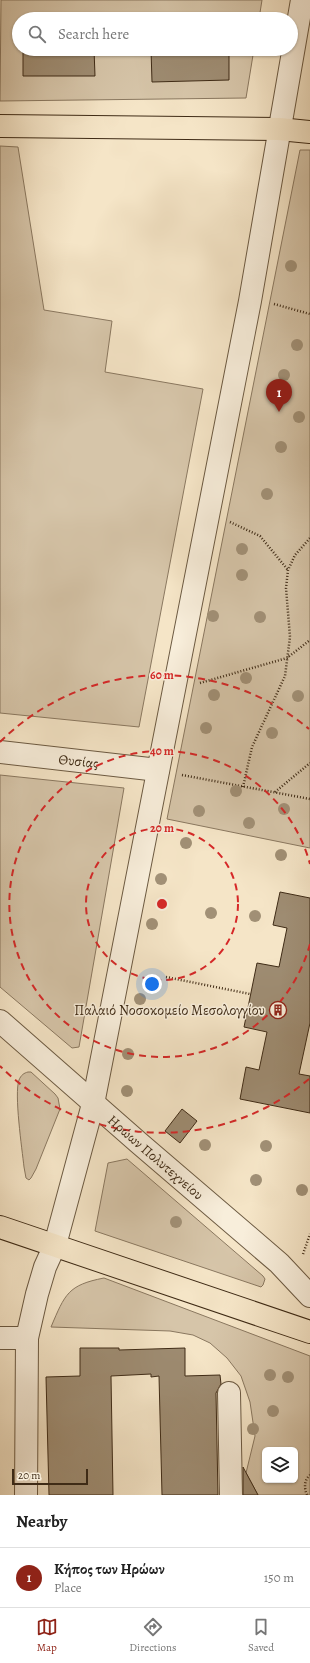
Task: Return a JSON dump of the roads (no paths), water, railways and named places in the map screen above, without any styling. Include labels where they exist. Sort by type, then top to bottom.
[{"type":"main road","points":[[0,126],[278,129],[310,132]]},
{"type":"main road","points":[[0,1227],[310,1332]]},
{"type":"street","points":[[298,22],[302,0]]},
{"type":"street","points":[[26,1495],[28,1338],[37,1294],[45,1267],[55,1245],[93,1104],[206,517],[250,301],[292,56]]},
{"type":"street","name":"Θυσίας","points":[[0,752],[158,770]]},
{"type":"street","name":"Ηρώων Πολυτεχνείου","points":[[0,1021],[93,1104],[279,1263],[310,1296]]},
{"type":"street","points":[[0,1338],[28,1338]]},
{"type":"street","points":[[229,1393],[231,1495]]},
{"type":"place","name":"Κήπος των Ηρώων","points":[[279,412]]},
{"type":"place","name":"Παλαιό Νοσοκομείο Μεσολογγίου","points":[[278,1010]]}]
